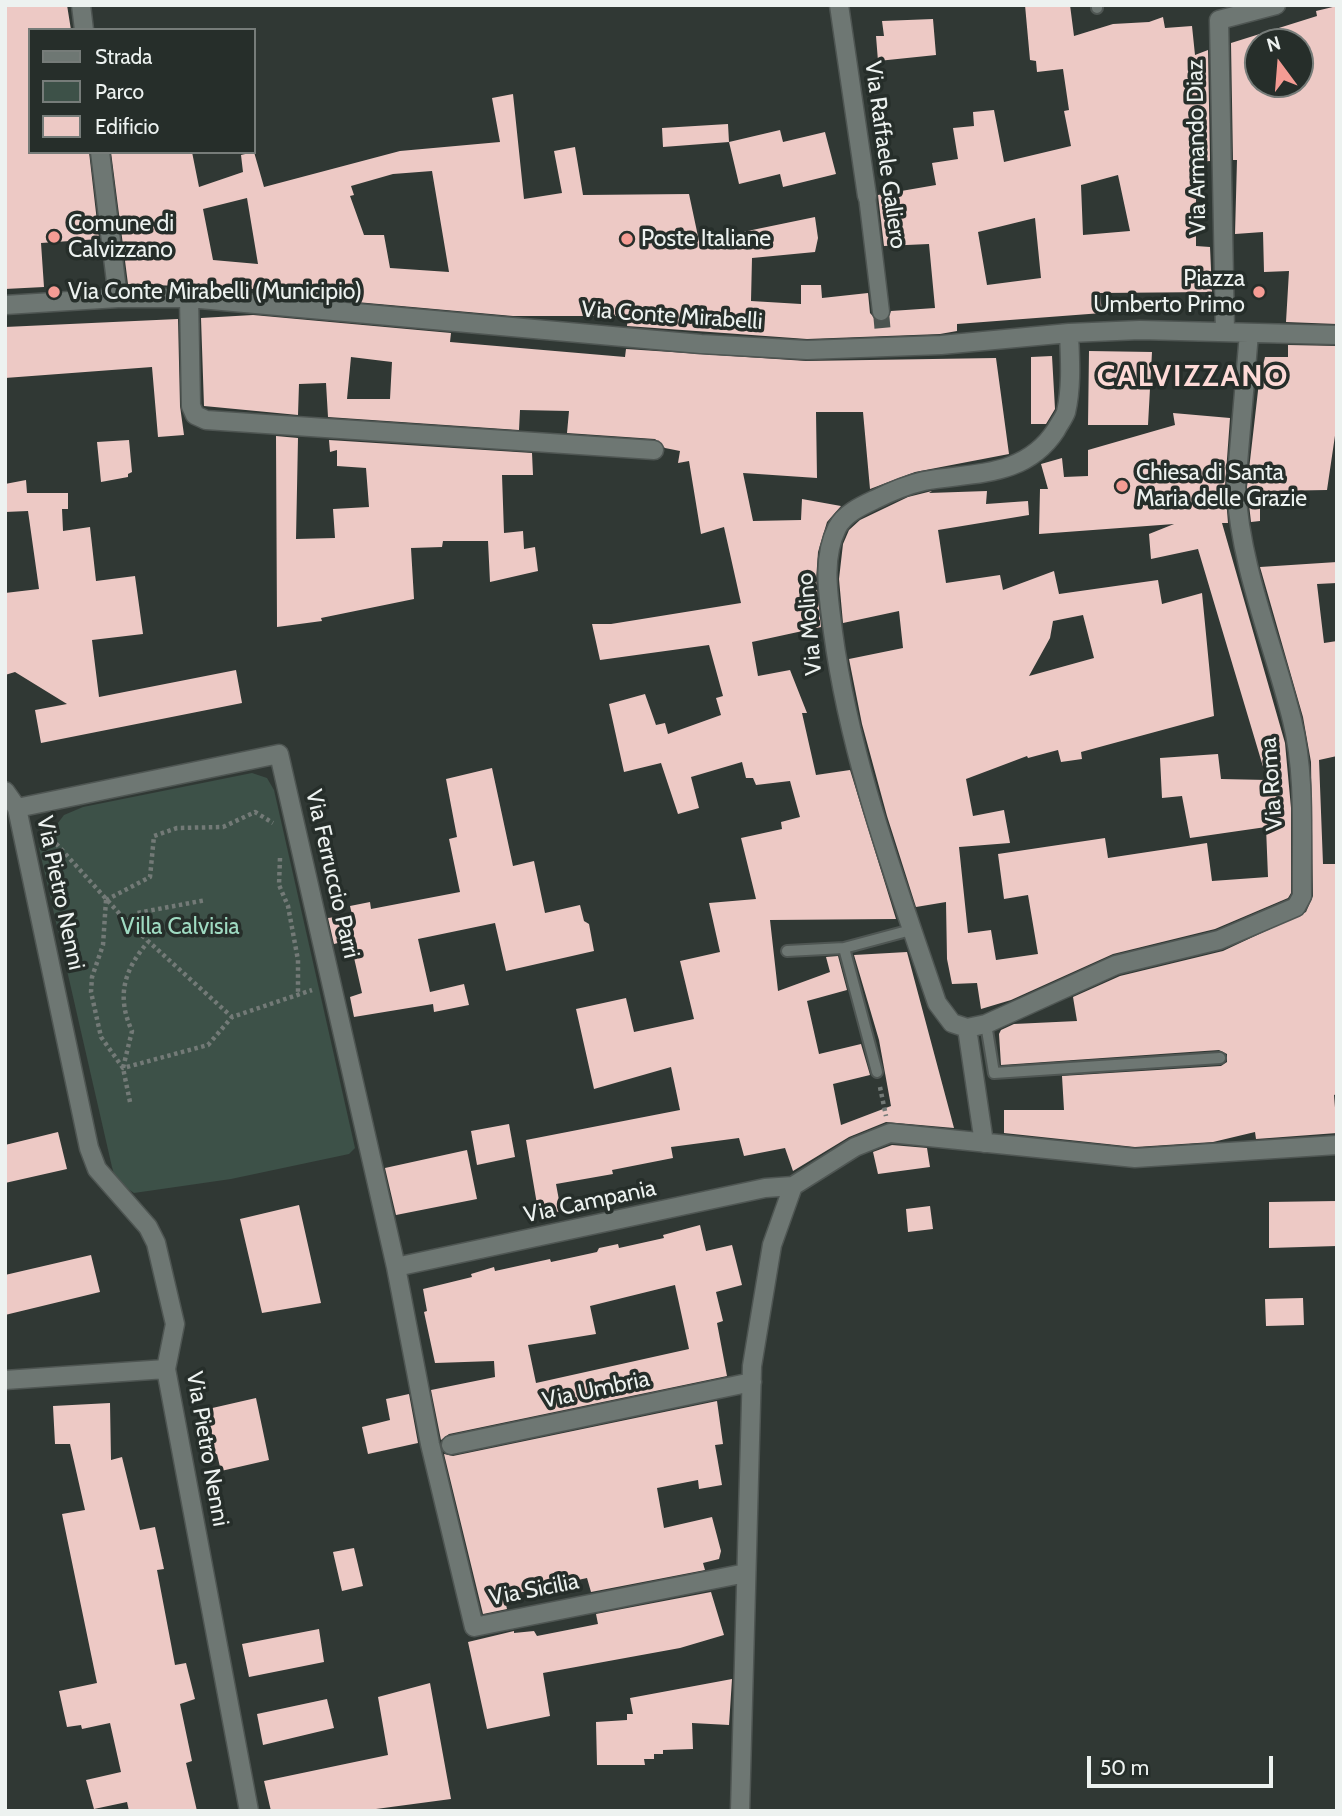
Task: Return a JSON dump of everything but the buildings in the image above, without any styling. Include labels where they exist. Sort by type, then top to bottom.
[{"type":"street","points":[[81,5],[84,28]]},
{"type":"street","name":"Via Raffaele Galiero","points":[[839,5],[881,312]]},
{"type":"street","name":"Via Armando Diaz","points":[[1225,332],[1219,20],[1276,5]]},
{"type":"street","points":[[100,154],[118,298]]},
{"type":"street","name":"Via Conte Mirabelli","points":[[5,305],[118,298],[189,298],[701,344],[807,350],[883,340],[941,345],[1069,333],[1225,332],[1337,335]]},
{"type":"street","points":[[189,298],[191,406],[195,415],[206,420],[653,450]]},
{"type":"street","name":"Via Molino","points":[[967,1028],[952,1023],[937,1003],[884,853],[841,690],[827,584],[829,554],[837,528],[846,516],[889,493],[923,481],[1000,471],[1031,458],[1049,441],[1066,414],[1070,375],[1069,333]]},
{"type":"street","name":"Via Roma","points":[[967,1028],[986,1024],[1116,965],[1219,940],[1296,907],[1302,896],[1297,746],[1245,555],[1237,512],[1236,487],[1249,333]]},
{"type":"street","name":"Via Ferruccio Parri","points":[[16,808],[279,754],[396,1267],[430,1444]]},
{"type":"street","name":"Via Pietro Nenni","points":[[5,791],[16,808],[89,1147],[97,1169],[148,1227],[156,1244],[175,1324],[166,1369],[249,1811]]},
{"type":"street","points":[[967,1028],[984,1143]]},
{"type":"street","points":[[740,1811],[752,1382],[772,1245],[793,1186],[855,1147],[890,1133],[1135,1158],[1337,1145]]},
{"type":"street","name":"Via Campania","points":[[396,1267],[765,1188],[793,1186]]},
{"type":"street","points":[[5,1380],[166,1369]]},
{"type":"street","name":"Via Umbria","points":[[451,1445],[752,1382]]},
{"type":"street","name":"Via Sicilia","points":[[430,1444],[474,1627],[746,1573]]},
{"type":"lane","points":[[787,951],[844,948],[911,930]]},
{"type":"lane","points":[[844,948],[877,1072]]},
{"type":"lane","points":[[986,1024],[994,1073],[1220,1058]]},
{"type":"path","points":[[16,808],[48,833],[127,922],[232,1017]]},
{"type":"path","points":[[106,900],[150,877],[151,845],[154,836],[163,830],[223,827],[255,812],[269,818],[277,830]]},
{"type":"path","points":[[280,850],[279,885],[288,906],[296,950],[298,995]]},
{"type":"path","points":[[106,900],[103,945],[92,977],[91,992],[101,1037],[123,1068],[130,1102]]},
{"type":"path","points":[[127,922],[137,913],[206,900]]},
{"type":"path","points":[[123,1068],[132,1031],[122,998],[124,982],[131,965],[148,942]]},
{"type":"path","points":[[123,1068],[208,1045],[232,1017],[332,985]]},
{"type":"path","points":[[877,1072],[890,1133]]},
{"type":"green space","name":"Villa Calvisia","points":[[252,773],[267,778],[274,790],[355,1148],[349,1154],[231,1179],[134,1193],[116,1181],[112,1167],[39,848],[64,815],[83,807]]},
{"type":"tunnel","points":[[881,312],[883,334]]},
{"type":"place","name":"Comune di Calvizzano","points":[[54,237]]},
{"type":"place","name":"Poste Italiane","points":[[627,239]]},
{"type":"place","name":"Via Conte Mirabelli (Municipio)","points":[[54,292]]},
{"type":"place","name":"Piazza Umberto Primo","points":[[1259,292]]},
{"type":"place","name":"Chiesa di Santa Maria delle Grazie","points":[[1122,486]]},
{"type":"district","name":"CALVIZZANO","points":[[1193,377]]}]
